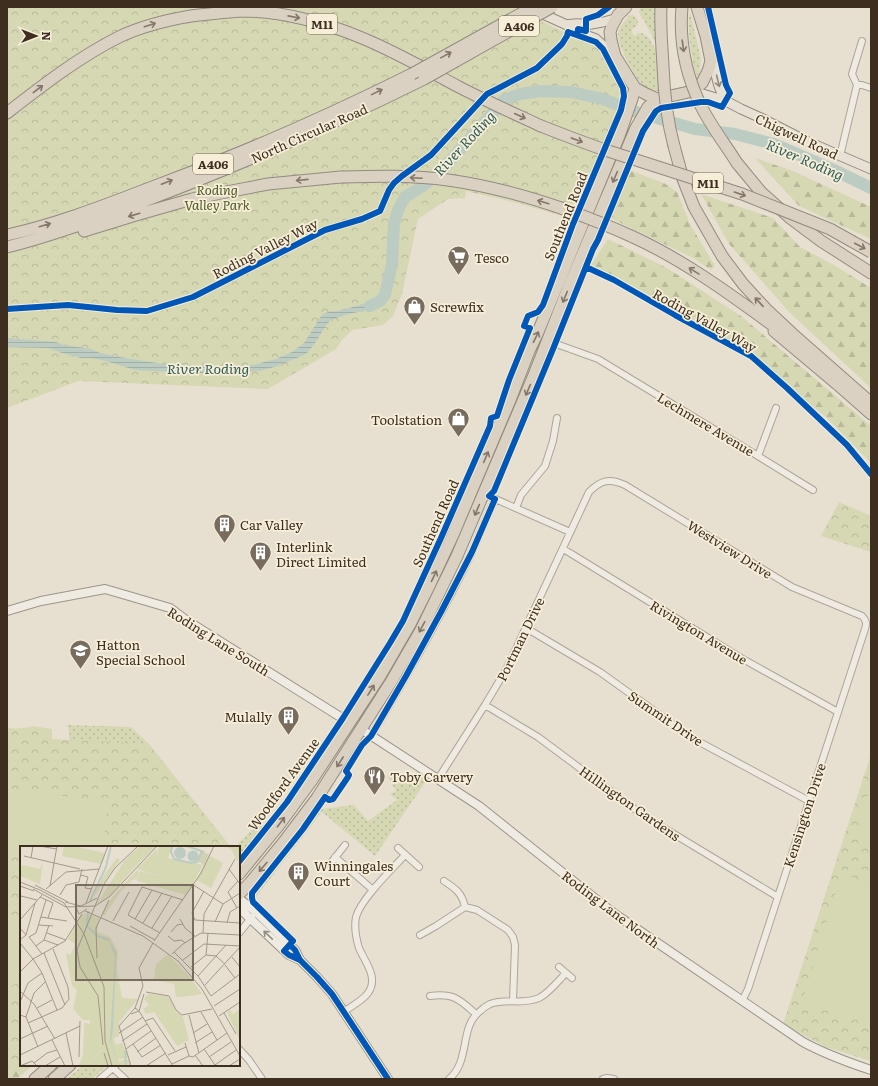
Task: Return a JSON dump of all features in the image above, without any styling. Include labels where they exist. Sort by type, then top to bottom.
[{"type":"highway","name":"North Circular Road","points":[[7,235],[85,212],[196,171],[300,127],[356,102],[412,74],[533,7]]},
{"type":"highway","name":"North Circular Road","points":[[7,247],[50,234],[148,200],[237,165],[347,117],[424,79],[552,7]]},
{"type":"highway","points":[[626,7],[615,19],[610,32],[615,56],[635,88],[657,99]]},
{"type":"highway","name":"M11","points":[[661,7],[660,28],[664,88],[668,119],[672,141],[683,179],[694,208],[722,256],[743,284],[766,309],[871,404]]},
{"type":"highway","name":"M11","points":[[682,7],[681,34],[685,62],[690,77],[701,106],[737,163],[761,192],[789,217],[820,241],[871,273]]},
{"type":"highway","points":[[240,893],[283,843],[308,809],[391,682],[424,624],[457,556],[484,494],[641,118],[648,107],[657,99],[693,91],[702,83],[708,71],[711,61],[706,36],[697,7]]},
{"type":"highway","name":"M11","points":[[7,113],[61,72],[100,47],[120,36],[138,29],[156,23],[211,13],[243,11],[278,14],[331,26],[362,38],[393,52],[460,88],[572,138],[742,194],[830,229],[871,252]]},
{"type":"highway","name":"Southend Road","points":[[350,723],[380,676],[410,624],[430,586],[452,537],[628,113],[635,88]]},
{"type":"highway","name":"M11","points":[[50,234],[84,231],[192,199],[268,184],[341,177],[414,178],[447,180],[479,185],[517,194],[573,212],[605,224],[655,247],[727,292],[798,343],[871,404]]},
{"type":"highway","name":"M11","points":[[727,292],[794,347],[871,414]]},
{"type":"highway","name":"Woodford Avenue","points":[[240,873],[279,825],[312,780],[350,723]]},
{"type":"highway","points":[[35,1079],[50,1066]]},
{"type":"highway","points":[[54,1079],[69,1066]]},
{"type":"main road","points":[[529,7],[567,25],[572,30],[596,39],[615,56]]},
{"type":"main road","points":[[567,25],[572,23],[596,24],[615,19]]},
{"type":"main road","points":[[711,61],[715,67],[719,88],[724,96],[724,101]]},
{"type":"main road","name":"Chigwell Road","points":[[693,91],[724,101],[806,141],[871,169]]},
{"type":"street","points":[[840,156],[856,85],[852,74],[862,41]]},
{"type":"street","points":[[856,85],[871,88]]},
{"type":"street","name":"Lechmere Avenue","points":[[548,341],[598,359],[813,490]]},
{"type":"street","points":[[758,456],[776,408]]},
{"type":"street","points":[[516,508],[521,495],[545,466],[553,441],[557,418]]},
{"type":"street","name":"Westview Drive","points":[[589,492],[597,484],[607,481],[616,481],[625,485],[792,587],[862,616],[865,619],[865,629]]},
{"type":"street","name":"Portman Drive","points":[[438,779],[507,668],[589,492]]},
{"type":"street","points":[[484,494],[570,532]]},
{"type":"street","points":[[371,736],[441,612],[472,552],[495,499]]},
{"type":"street","name":"Rivington Avenue","points":[[563,549],[741,658],[838,712]]},
{"type":"street","name":"Roding Lane South","points":[[7,611],[41,601],[106,590],[170,608],[186,620],[350,723]]},
{"type":"street","name":"Summit Drive","points":[[526,628],[600,672],[692,738],[809,801]]},
{"type":"street","name":"Kensington Drive","points":[[742,1001],[748,989],[865,629]]},
{"type":"street","name":"Hillington Gardens","points":[[485,705],[538,737],[654,822],[778,897]]},
{"type":"street","name":"Roding Lane North","points":[[361,729],[479,806],[612,912],[803,1042],[836,1058],[871,1070]]},
{"type":"street","points":[[330,864],[345,846]]},
{"type":"street","points":[[398,848],[419,867]]},
{"type":"street","points":[[343,1012],[367,995],[371,988],[372,976],[369,966],[359,947],[355,933],[356,917],[363,903],[373,890],[405,854]]},
{"type":"street","points":[[335,857],[373,890]]},
{"type":"street","points":[[444,881],[457,890],[463,898],[465,907]]},
{"type":"street","points":[[240,900],[289,956],[300,960],[332,994],[388,1079]]},
{"type":"street","points":[[420,934],[436,926],[465,907],[476,910],[508,930],[513,937],[515,945],[513,1001]]},
{"type":"street","points":[[240,909],[254,916]]},
{"type":"street","points":[[240,932],[254,916]]},
{"type":"street","points":[[559,967],[572,978]]},
{"type":"street","points":[[449,1079],[458,1068],[463,1055],[467,1033],[476,1014],[489,1004],[504,1001],[529,1001],[540,998],[566,973]]},
{"type":"street","points":[[430,996],[451,996],[461,1001],[476,1014]]},
{"type":"street","points":[[240,1050],[262,1079]]},
{"type":"street","points":[[100,1079],[114,1066],[125,1079]]},
{"type":"street","points":[[603,1079],[614,1079]]},
{"type":"green space","name":"Roding Valley Park","points":[[7,7],[513,7],[568,34],[592,42],[600,49],[620,85],[620,94],[615,118],[573,219],[517,203],[466,191],[465,198],[448,199],[418,219],[402,294],[393,316],[383,325],[352,330],[342,340],[336,349],[268,389],[78,381],[7,408]]},
{"type":"green space","points":[[640,7],[656,7],[655,41],[639,12]]},
{"type":"green space","points":[[689,13],[701,59],[697,79],[690,46]]},
{"type":"green space","points":[[633,15],[638,22],[636,27],[631,30],[634,36],[639,33],[644,34],[649,38],[656,50],[659,91],[649,90],[641,84],[621,48],[618,37],[619,31],[622,24],[628,18],[627,16]]},
{"type":"green space","points":[[755,158],[793,171],[871,207],[871,239],[799,206]]},
{"type":"green space","points":[[629,170],[664,183],[677,192],[690,224],[715,266],[711,270],[693,258],[610,218]]},
{"type":"green space","points":[[701,194],[773,218],[800,247],[834,265],[871,288],[871,388],[790,313],[729,244]]},
{"type":"green space","points":[[608,239],[667,268],[741,316],[871,426],[871,463],[825,416],[763,369],[685,314],[591,265]]},
{"type":"green space","points":[[839,502],[871,516],[871,552],[821,536]]},
{"type":"green space","points":[[67,725],[131,727],[156,753],[57,740],[69,740]]},
{"type":"green space","points":[[33,726],[52,729],[52,739],[149,744],[230,846],[20,846],[20,1064],[7,1074],[7,727],[17,729]]},
{"type":"green space","points":[[871,754],[871,1061],[826,1047],[783,1024]]},
{"type":"green space","points":[[418,772],[428,778],[375,856],[322,812],[256,897],[256,903],[253,895],[322,809],[354,805],[368,821],[397,800],[390,794],[396,791],[387,775],[403,779]]},
{"type":"green space","points":[[871,783],[871,842],[855,837]]},
{"type":"green space","points":[[7,790],[108,801],[103,846],[20,846],[20,856],[7,854]]},
{"type":"green space","points":[[262,820],[263,829],[240,858],[240,846],[236,846]]},
{"type":"green space","points":[[841,874],[871,883],[871,1024],[802,1003]]},
{"type":"green space","points":[[10,913],[20,927],[20,981],[7,989],[7,916]]},
{"type":"green space","points":[[20,1059],[20,1066],[32,1066],[17,1079],[7,1079],[7,1068]]},
{"type":"green space","points":[[82,1066],[107,1066],[92,1079],[67,1079]]},
{"type":"water","points":[[378,297],[389,299],[374,309],[332,319],[306,354],[278,366],[259,371],[232,373],[190,373],[135,370],[102,360],[81,358],[48,348],[7,347],[7,338],[56,342],[64,345],[91,349],[100,353],[119,357],[163,364],[221,367],[253,365],[276,359],[292,352],[304,343],[321,316],[324,314],[356,306]]},
{"type":"waterway","name":"River Roding","points":[[370,306],[380,301],[385,295],[392,264],[394,224],[398,210],[405,197],[423,186],[441,171],[504,100],[520,94],[541,91],[571,92],[603,99],[636,112],[695,129],[735,134],[774,144],[871,188]]},
{"type":"cycle path","points":[[577,35],[578,29],[586,31],[586,19],[598,15],[609,7]]},
{"type":"cycle path","points":[[300,960],[284,951],[293,941],[253,902],[252,893],[303,829],[325,797],[329,800],[333,799],[348,777],[349,775],[346,771],[362,745],[371,736],[406,676],[472,552],[495,499],[489,496],[494,491],[643,131],[656,111],[661,108],[701,102],[708,102],[722,107],[730,93],[726,85],[708,7]]},
{"type":"cycle path","name":"Roding Valley Way","points":[[7,309],[68,305],[117,310],[147,311],[193,297],[325,230],[362,219],[380,211],[389,190],[394,183],[431,155],[487,94],[537,68],[562,44],[568,32],[596,42],[603,49],[623,88],[624,96],[621,110],[573,224],[543,305],[538,312],[528,316],[524,326],[530,328],[509,380],[497,416],[491,418],[490,426],[403,621],[343,718],[287,802],[240,861]]},
{"type":"cycle path","name":"Roding Valley Way","points":[[586,267],[614,280],[751,356],[847,445],[871,474]]},
{"type":"cycle path","points":[[290,945],[295,950],[300,960],[332,994],[388,1079]]},
{"type":"place","name":"Tesco","points":[[459,276]]},
{"type":"place","name":"Screwfix","points":[[415,326]]},
{"type":"place","name":"Toolstation","points":[[458,438]]},
{"type":"place","name":"Car Valley","points":[[225,544]]},
{"type":"place","name":"Interlink Direct Limited","points":[[261,572]]},
{"type":"place","name":"Hatton Special School","points":[[80,670]]},
{"type":"place","name":"Mulally","points":[[288,736]]},
{"type":"place","name":"Toby Carvery","points":[[374,796]]},
{"type":"place","name":"Winningales Court","points":[[298,892]]}]
